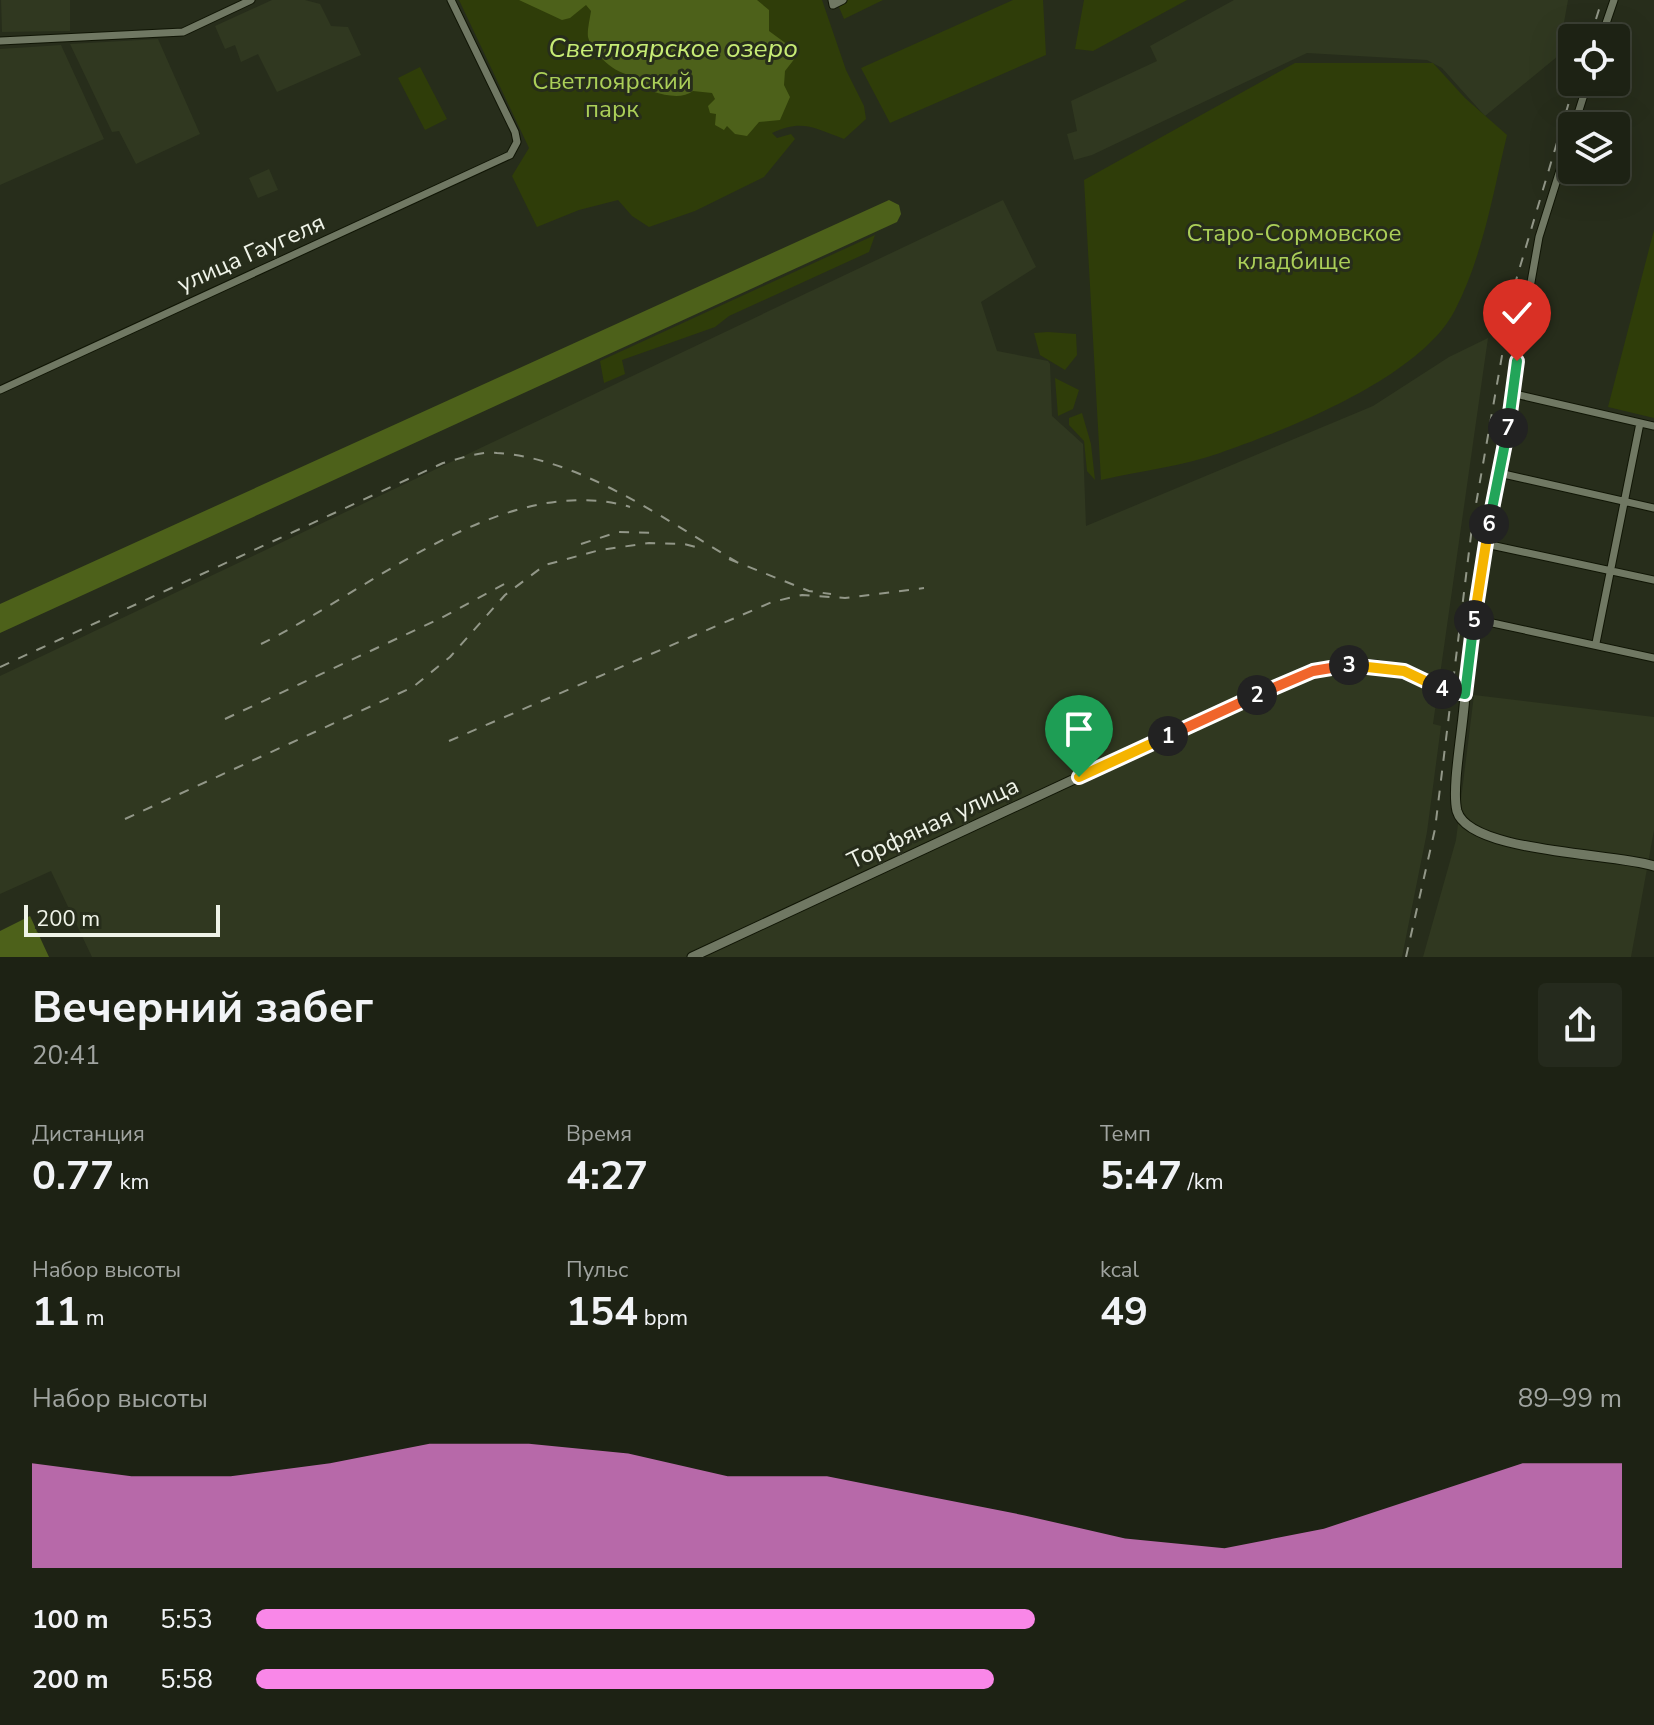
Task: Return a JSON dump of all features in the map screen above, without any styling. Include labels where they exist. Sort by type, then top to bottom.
[{"type":"street","points":[[0,41],[183,32],[251,0]]},
{"type":"street","name":"улица Гаугеля","points":[[0,390],[487,168],[515,148],[515,132],[451,0]]},
{"type":"street","points":[[832,2],[843,0]]},
{"type":"street","points":[[1606,24],[1614,0]]},
{"type":"street","points":[[1558,177],[1539,237],[1517,361],[1515,394],[1486,544],[1465,694],[1456,798],[1459,816],[1469,829],[1524,844],[1654,866]]},
{"type":"street","points":[[1515,394],[1654,426]]},
{"type":"street","points":[[1596,643],[1640,423]]},
{"type":"street","points":[[1499,473],[1654,508]]},
{"type":"street","points":[[1486,544],[1654,580]]},
{"type":"street","points":[[1474,619],[1654,658]]},
{"type":"street","name":"Торфяная улица","points":[[692,957],[1313,671],[1337,665],[1383,667],[1404,671],[1438,688],[1465,694]]},
{"type":"shaded area","points":[[1,0],[70,0],[70,31],[2,32]]},
{"type":"shaded area","points":[[272,0],[305,0],[320,4],[331,26],[348,27],[361,55],[277,92],[258,54],[241,62],[235,45],[225,49],[215,26]]},
{"type":"shaded area","points":[[1234,0],[1568,0],[1564,24],[1558,24],[1558,56],[1485,116],[1442,68],[1427,60],[1307,53],[1092,155],[1074,160],[1067,134],[1077,131],[1071,101],[1157,61],[1150,46]]},
{"type":"shaded area","points":[[158,39],[200,134],[136,164],[119,131],[112,132],[70,44]]},
{"type":"shaded area","points":[[61,45],[104,139],[0,185],[0,49]]},
{"type":"shaded area","points":[[269,169],[278,190],[258,198],[249,178]]},
{"type":"shaded area","points":[[1003,200],[1036,267],[981,302],[997,351],[1048,361],[1050,364],[1052,416],[1083,444],[1086,526],[1373,406],[1449,357],[1488,338],[1433,724],[1441,726],[1427,832],[1402,957],[92,957],[51,871],[0,894],[0,676]]},
{"type":"shaded area","points":[[1474,695],[1654,717],[1654,830],[1631,957],[1423,957],[1456,840]]},
{"type":"green space","name":"Светлоярский парк","points":[[459,0],[822,0],[846,70],[864,106],[866,119],[844,139],[800,126],[772,133],[777,138],[791,134],[795,139],[764,177],[695,211],[649,227],[632,216],[618,200],[579,210],[537,227],[512,176],[529,148]]},
{"type":"green space","points":[[836,0],[883,0],[844,19]]},
{"type":"green space","points":[[1013,0],[1043,0],[1046,55],[890,123],[861,68]]},
{"type":"green space","points":[[1084,0],[1187,0],[1093,51],[1075,49]]},
{"type":"green space","name":"Старо-Сормовское кладбище","points":[[1295,63],[1433,63],[1465,98],[1507,135],[1486,224],[1465,289],[1438,334],[1414,357],[1351,398],[1281,430],[1206,458],[1101,480],[1084,180]]},
{"type":"green space","points":[[420,67],[447,119],[425,130],[398,78]]},
{"type":"green space","points":[[1654,230],[1654,418],[1608,407]]},
{"type":"green space","points":[[875,235],[869,252],[729,316],[715,327],[622,360],[625,374],[604,383],[600,361]]},
{"type":"green space","points":[[1034,333],[1076,334],[1077,355],[1065,370],[1040,355]]},
{"type":"green space","points":[[1055,378],[1079,390],[1073,409],[1058,416]]},
{"type":"green space","points":[[1082,413],[1091,444],[1095,480],[1087,471],[1084,441],[1069,425],[1069,418]]},
{"type":"water","name":"Светлоярское озеро","points":[[519,0],[757,0],[769,10],[769,31],[799,53],[785,71],[784,85],[790,97],[780,120],[759,122],[747,136],[735,134],[727,126],[724,130],[715,125],[716,114],[710,113],[708,106],[715,99],[712,93],[693,91],[671,96],[631,84],[632,75],[606,62],[590,43],[588,28],[591,11],[586,5],[570,18],[562,20]]},
{"type":"water","points":[[889,200],[899,205],[901,214],[897,222],[0,633],[0,604]]},
{"type":"water","points":[[30,916],[49,957],[0,957],[0,931]]},
{"type":"railway","points":[[1594,24],[1602,0]]},
{"type":"railway","points":[[1406,957],[1435,829],[1472,527],[1514,287],[1571,96]]},
{"type":"railway","points":[[0,667],[443,463],[484,453],[528,457],[591,479],[737,562]]},
{"type":"railway","points":[[261,644],[439,542],[487,520],[535,505],[583,500],[630,507]]},
{"type":"railway","points":[[581,544],[618,532],[659,533]]},
{"type":"railway","points":[[125,819],[413,687],[450,657],[505,595],[545,565],[600,550],[649,543],[684,544],[703,549]]},
{"type":"railway","points":[[729,559],[809,591],[831,594]]},
{"type":"railway","points":[[225,719],[441,618],[512,580]]},
{"type":"railway","points":[[449,741],[772,602],[802,595],[845,598],[924,588]]},
{"type":"route","points":[[1079,777],[1285,681],[1337,665],[1391,668],[1438,688],[1465,694],[1488,529],[1515,394],[1517,361]]}]
